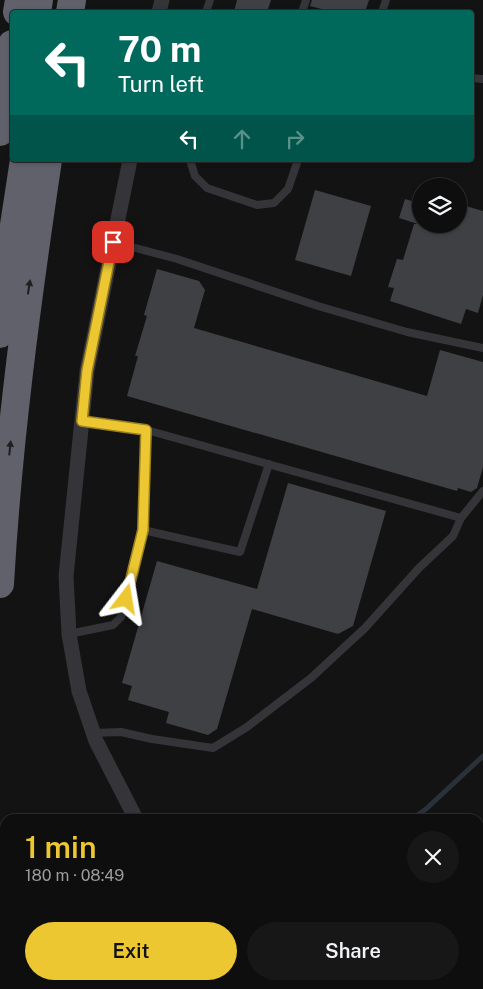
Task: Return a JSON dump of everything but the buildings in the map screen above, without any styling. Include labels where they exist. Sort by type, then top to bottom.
[{"type":"highway","points":[[0,132],[10,59]]},
{"type":"highway","points":[[0,259],[14,162]]},
{"type":"highway","points":[[0,334],[24,162]]},
{"type":"highway","points":[[0,584],[4,502],[21,336],[48,162]]},
{"type":"street","points":[[130,162],[87,371],[66,576],[70,634],[78,691],[93,733],[133,814]]},
{"type":"lane","points":[[191,162],[195,176],[207,188],[257,204],[274,203],[288,189],[297,162]]},
{"type":"lane","points":[[113,242],[177,259],[318,306],[407,332],[483,348]]},
{"type":"lane","points":[[82,421],[146,430],[461,518]]},
{"type":"lane","points":[[70,634],[112,626],[121,616],[143,530],[146,430]]},
{"type":"lane","points":[[143,530],[240,552],[269,464]]},
{"type":"lane","points":[[93,733],[121,732],[152,739],[213,748],[247,728],[311,678],[365,628],[419,568],[453,536],[461,518],[483,491]]},
{"type":"waterway","points":[[419,814],[483,756]]},
{"type":"route","points":[[113,242],[87,371],[82,421],[136,427],[146,430],[143,530],[126,599]]}]
